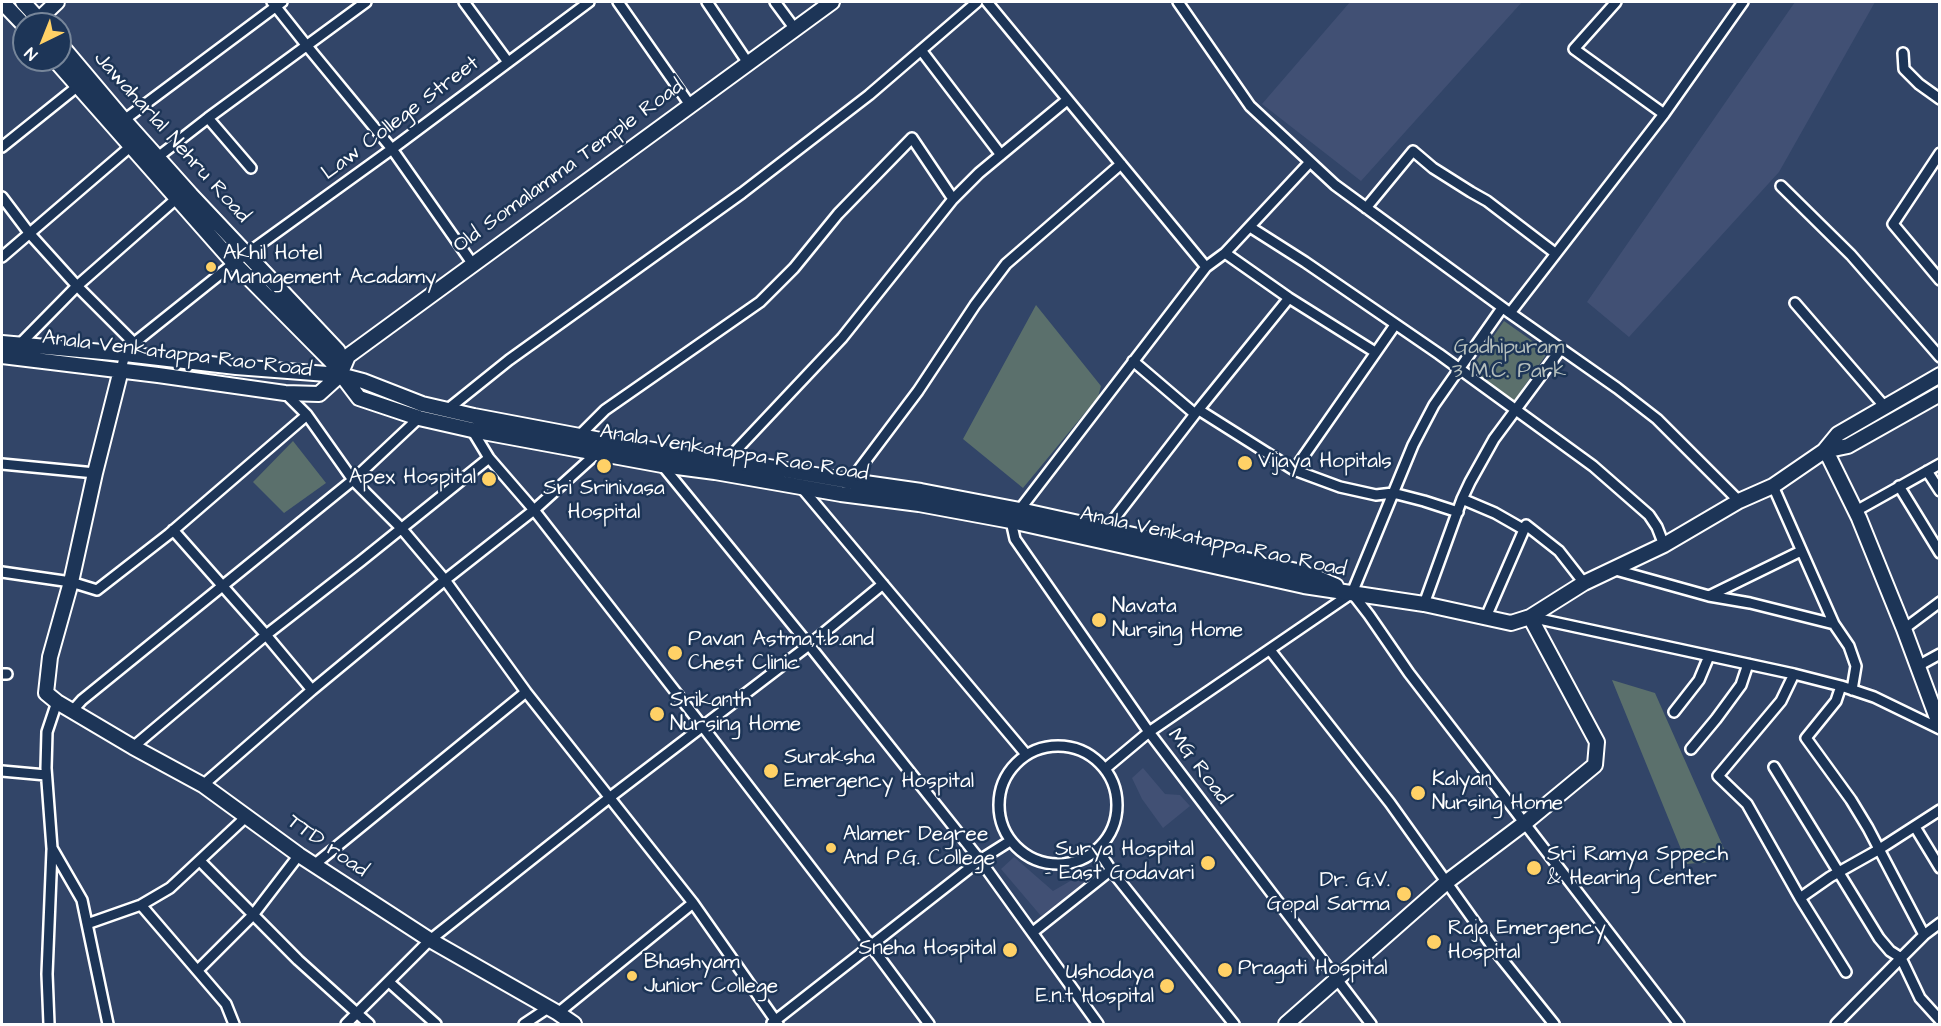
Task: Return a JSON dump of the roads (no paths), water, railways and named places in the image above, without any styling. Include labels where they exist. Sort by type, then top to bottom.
[{"type":"main road","points":[[39,12],[57,2]]},
{"type":"main road","name":"Old Somalamma Temple Road","points":[[340,375],[348,356],[472,263],[832,2]]},
{"type":"main road","points":[[3,5],[21,12]]},
{"type":"main road","name":"Jawaharlal Nehru Road","points":[[72,60],[119,124],[152,162],[247,254],[338,351],[340,375]]},
{"type":"main road","name":"Jawaharlal Nehru Road","points":[[66,72],[119,124],[130,147],[152,162],[177,199],[234,263],[331,361],[340,375]]},
{"type":"main road","name":"Anala Venkatappa Rao Road","points":[[2,343],[130,349],[236,367],[340,375],[363,381],[422,404],[579,436],[715,472],[1011,521],[1304,586],[1352,593]]},
{"type":"main road","name":"Anala Venkatappa Rao Road","points":[[2,356],[285,393],[319,394],[340,375]]},
{"type":"main road","points":[[57,702],[46,693],[50,657],[71,582],[121,370]]},
{"type":"main road","name":"Anala Venkatappa Rao Road","points":[[340,375],[359,398],[419,418],[472,430],[597,453],[663,459],[727,460],[921,491],[1107,528],[1306,573],[1352,593]]},
{"type":"main road","points":[[1352,593],[1424,604],[1511,623],[1530,617],[1584,583],[1664,545],[1739,501],[1773,486],[1824,451],[1838,434],[1940,375]]},
{"type":"main road","points":[[1824,451],[1848,446],[1940,394]]},
{"type":"main road","points":[[1824,451],[1856,512],[1904,628],[1940,728]]},
{"type":"main road","points":[[1286,1024],[1448,882],[1595,765],[1597,742],[1530,617]]},
{"type":"main road","name":"TTD road","points":[[57,702],[202,785],[299,855],[430,940],[574,1024]]},
{"type":"street","points":[[152,162],[366,2]]},
{"type":"street","points":[[464,2],[508,62]]},
{"type":"street","name":"Law College Street","points":[[130,349],[234,263],[589,2]]},
{"type":"street","points":[[618,2],[690,105]]},
{"type":"street","points":[[707,2],[748,63]]},
{"type":"street","points":[[775,2],[795,29]]},
{"type":"street","points":[[447,409],[509,360],[751,186],[869,95],[977,2]]},
{"type":"street","points":[[987,2],[1206,267]]},
{"type":"street","points":[[1178,2],[1250,106],[1335,185],[1657,419],[1739,501]]},
{"type":"street","points":[[1616,2],[1574,49],[1664,114]]},
{"type":"street","points":[[1106,768],[1149,732],[1352,593],[1413,445],[1434,405],[1459,368],[1556,252],[1664,114],[1743,2]]},
{"type":"street","points":[[119,124],[277,3],[307,46],[392,149],[472,263]]},
{"type":"street","points":[[921,50],[1002,155]]},
{"type":"street","points":[[1903,53],[1904,69],[1919,84],[1940,99]]},
{"type":"street","points":[[2,147],[78,86]]},
{"type":"street","points":[[727,460],[842,338],[953,199],[979,173],[1068,100]]},
{"type":"street","points":[[208,118],[251,168]]},
{"type":"street","points":[[579,436],[614,404],[760,302],[794,268],[838,214],[912,138],[953,199]]},
{"type":"street","points":[[2,257],[130,147]]},
{"type":"street","points":[[1366,208],[1413,151],[1443,174],[1487,201],[1556,252]]},
{"type":"street","points":[[1940,153],[1893,224],[1940,280]]},
{"type":"street","points":[[1011,521],[1206,267],[1225,253],[1310,162]]},
{"type":"street","points":[[841,494],[918,391],[975,305],[1006,264],[1121,164]]},
{"type":"street","points":[[1781,186],[1851,255],[1940,357]]},
{"type":"street","points":[[2,197],[30,234],[130,349],[121,370]]},
{"type":"street","points":[[20,344],[77,286],[177,199]]},
{"type":"street","points":[[1250,227],[1459,368],[1593,465],[1649,515],[1664,545]]},
{"type":"street","points":[[1225,253],[1289,298],[1375,352]]},
{"type":"street","points":[[1107,528],[1289,298]]},
{"type":"street","points":[[1795,303],[1885,406]]},
{"type":"street","points":[[1294,470],[1395,325]]},
{"type":"street","points":[[1424,604],[1462,499],[1494,439],[1560,350]]},
{"type":"street","points":[[1133,361],[1197,412],[1294,470],[1340,487],[1376,495],[1393,494],[1458,512]]},
{"type":"street","points":[[285,393],[307,416],[353,480],[401,528],[445,580],[526,692],[693,903],[774,1023],[980,860],[1010,841]]},
{"type":"street","points":[[2,572],[71,582],[97,590],[173,530],[307,416]]},
{"type":"street","points":[[73,710],[82,700],[353,480],[419,418]]},
{"type":"street","points":[[472,430],[489,458],[534,510],[703,727],[872,946],[929,1024]]},
{"type":"street","points":[[202,785],[312,690],[534,510],[597,453]]},
{"type":"street","points":[[133,747],[266,635],[489,458]]},
{"type":"street","points":[[663,459],[980,860],[1098,1024]]},
{"type":"street","points":[[2,464],[95,473]]},
{"type":"street","points":[[1856,512],[1940,464]]},
{"type":"street","points":[[1927,471],[1940,491]]},
{"type":"street","points":[[1773,486],[1834,624],[1849,646],[1856,666],[1852,690]]},
{"type":"street","points":[[1899,486],[1940,553]]},
{"type":"street","points":[[801,487],[1025,753]]},
{"type":"street","points":[[1462,499],[1495,513],[1523,529]]},
{"type":"street","name":"MG Road","points":[[1011,521],[1015,538],[1149,732],[1336,981],[1371,1024]]},
{"type":"street","points":[[1486,617],[1526,525],[1559,551],[1584,583]]},
{"type":"street","points":[[173,530],[312,690]]},
{"type":"street","points":[[1709,597],[1801,551]]},
{"type":"street","points":[[1612,569],[1709,597],[1750,603],[1834,624]]},
{"type":"street","points":[[346,1024],[430,940],[609,798],[809,645],[882,584]]},
{"type":"street","points":[[1352,593],[1409,673],[1526,822],[1679,1024]]},
{"type":"street","points":[[1904,628],[1940,602]]},
{"type":"street","points":[[1530,617],[1841,686],[1874,697],[1940,728]]},
{"type":"street","points":[[1270,650],[1390,803],[1497,953],[1554,1024]]},
{"type":"street","points":[[1918,666],[1940,654]]},
{"type":"street","points":[[1674,712],[1699,680],[1709,656]]},
{"type":"street","points":[[1691,749],[1741,685],[1748,664]]},
{"type":"street","points":[[1794,674],[1781,701],[1718,776],[1747,804],[1800,898],[1846,972]]},
{"type":"street","points":[[1841,686],[1836,701],[1806,738],[1851,800],[1868,828],[1924,935]]},
{"type":"street","points":[[314,865],[526,692]]},
{"type":"street","points":[[49,1024],[47,974],[52,848],[46,775],[47,732],[57,702]]},
{"type":"street","points":[[1054,744],[1083,749],[1106,768],[1118,795],[1115,825],[1098,850],[1082,860],[1062,865],[1043,863],[1025,855],[1010,841],[998,810],[1004,778],[1025,753],[1054,744]]},
{"type":"street","points":[[1774,767],[1879,938],[1890,951],[1901,958],[1920,998],[1940,1020]]},
{"type":"street","points":[[2,771],[46,775]]},
{"type":"street","points":[[1800,898],[1940,810]]},
{"type":"street","points":[[87,924],[141,905],[170,888],[247,816]]},
{"type":"street","points":[[1915,827],[1940,868]]},
{"type":"street","points":[[52,848],[82,900],[108,1024]]},
{"type":"street","points":[[1098,850],[1111,870],[1234,1024]]},
{"type":"street","points":[[198,970],[253,915],[299,855]]},
{"type":"street","points":[[200,861],[298,960],[369,1024]]},
{"type":"street","points":[[1033,932],[1111,870]]},
{"type":"street","points":[[524,1024],[553,1010],[693,903]]},
{"type":"street","points":[[141,905],[226,1004],[234,1024]]},
{"type":"street","points":[[1836,1024],[1924,935],[1940,923]]},
{"type":"street","points":[[388,982],[436,1024]]},
{"type":"place","name":"Akhil Hotel Management Acadamy","points":[[211,267]]},
{"type":"place","name":"Vijaya Hopitals","points":[[1245,463]]},
{"type":"place","name":"Sri Srinivasa Hospital","points":[[604,466]]},
{"type":"place","name":"Apex Hospital","points":[[489,479]]},
{"type":"place","name":"Navata Nursing Home","points":[[1099,620]]},
{"type":"place","name":"Pavan Astma,t.b.and Chest Clinic","points":[[675,653]]},
{"type":"place","name":"Srikanth Nursing Home","points":[[657,714]]},
{"type":"place","name":"Suraksha Emergency Hospital","points":[[771,771]]},
{"type":"place","name":"Kalyan Nursing Home","points":[[1418,793]]},
{"type":"place","name":"Alamer Degree And P.G. College","points":[[831,848]]},
{"type":"place","name":"Surya Hospital - East Godavari","points":[[1208,863]]},
{"type":"place","name":"Sri Ramya Sppech & Hearing Center","points":[[1534,868]]},
{"type":"place","name":"Dr. G.V. Gopal Sarma","points":[[1404,894]]},
{"type":"place","name":"Raja Emergency Hospital","points":[[1434,942]]},
{"type":"place","name":"Sneha Hospital","points":[[1010,950]]},
{"type":"place","name":"Pragati Hospital","points":[[1225,970]]},
{"type":"place","name":"Bhashyam Junior College","points":[[632,976]]},
{"type":"place","name":"Ushodaya E.n.t Hospital","points":[[1167,986]]},
{"type":"park label","name":"Gadhipuram 3 M.C. Park","points":[[1509,361]]}]
